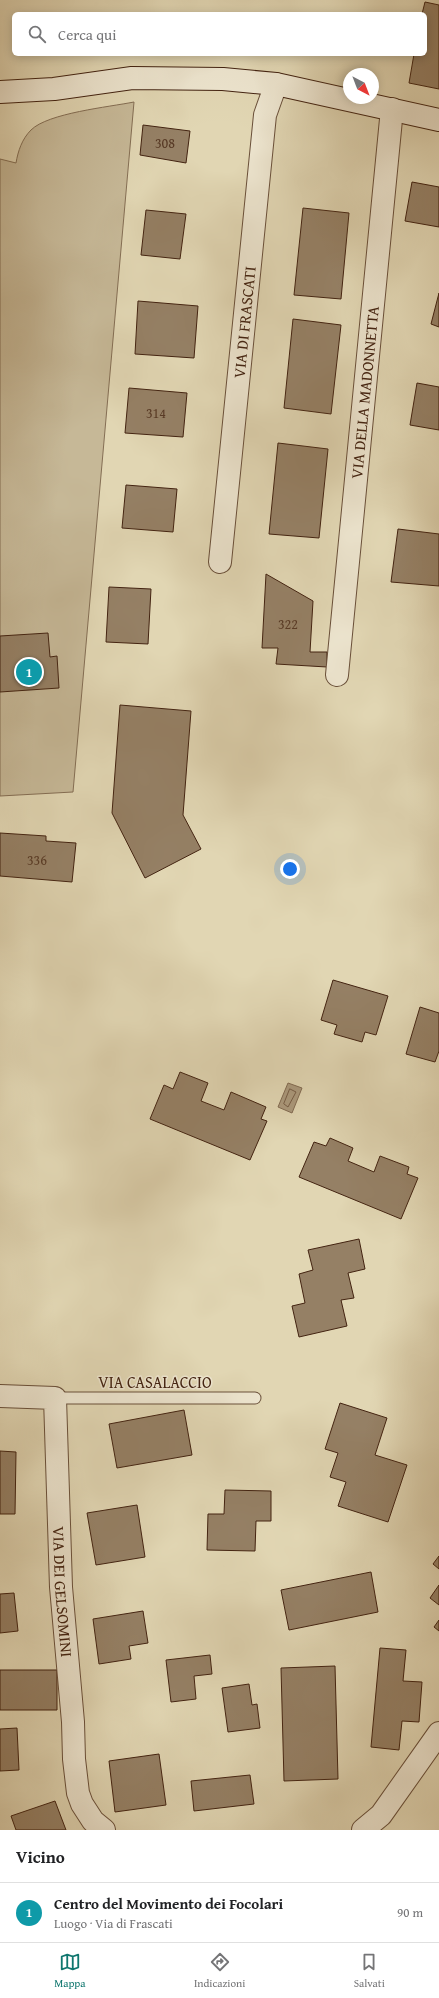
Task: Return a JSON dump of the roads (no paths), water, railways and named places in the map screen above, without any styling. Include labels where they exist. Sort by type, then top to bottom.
[{"type":"street","points":[[0,92],[54,89],[148,77],[223,79],[276,84],[439,120]]},
{"type":"street","name":"VIA DI FRASCATI","points":[[220,562],[265,115],[276,84]]},
{"type":"street","name":"VIA DELLA MADONNETTA","points":[[337,675],[392,110]]},
{"type":"street","points":[[0,1396],[55,1398]]},
{"type":"street","name":"VIA DEI GELSOMINI","points":[[55,1398],[61,1587],[73,1722],[74,1759],[78,1793],[82,1804],[93,1821],[104,1830]]},
{"type":"street","points":[[363,1830],[386,1809],[439,1733]]},
{"type":"lane","name":"VIA CASALACCIO","points":[[55,1398],[255,1398]]},
{"type":"water","points":[[288,1083],[302,1088],[292,1113],[278,1107]]},
{"type":"place","name":"Centro del Movimento dei Focolari","points":[[29,672]]}]
